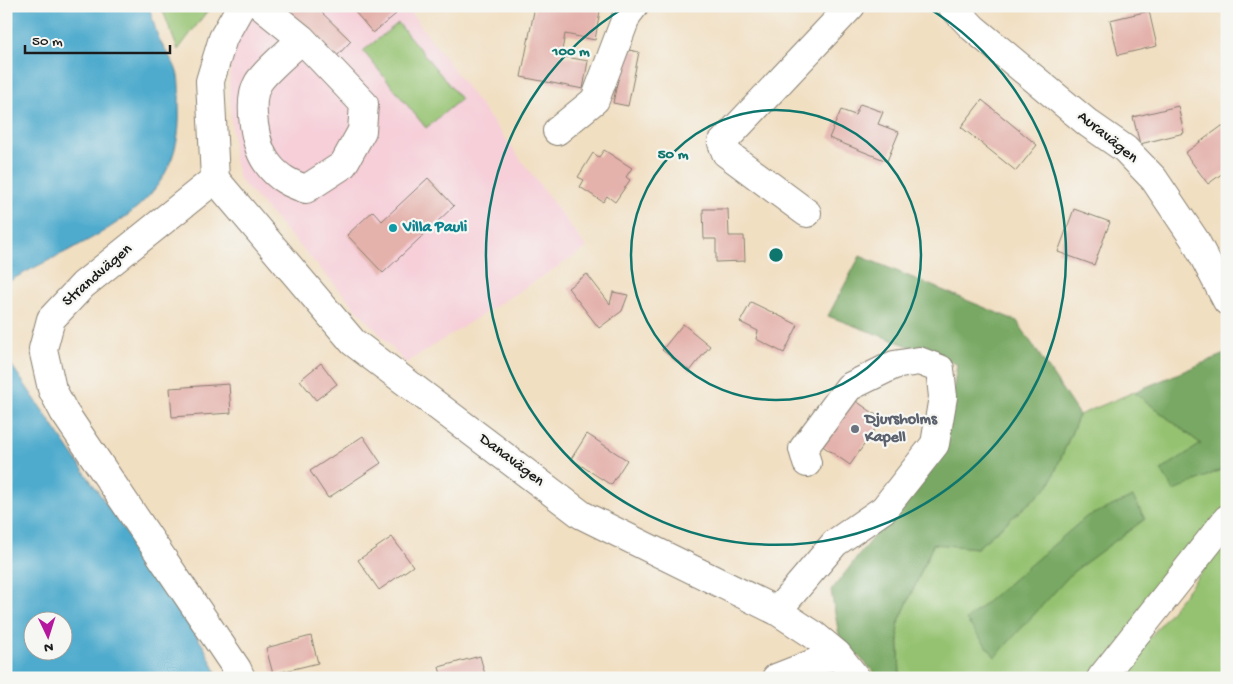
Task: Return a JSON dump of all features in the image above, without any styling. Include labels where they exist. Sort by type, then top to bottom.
[{"type":"street","points":[[215,179],[210,81],[223,38],[241,6]]},
{"type":"street","points":[[261,6],[302,39],[364,104],[362,132],[342,165],[306,188],[286,182],[267,164],[255,129],[252,110],[258,83],[302,39]]},
{"type":"street","points":[[557,131],[595,100],[627,15],[634,6]]},
{"type":"street","points":[[807,213],[726,153],[722,143],[851,6]]},
{"type":"street","name":"Auravägen","points":[[952,6],[973,28],[1089,124],[1124,149],[1154,178],[1195,240],[1227,301]]},
{"type":"street","name":"Danavägen","points":[[215,179],[354,342],[582,515],[777,611],[814,635],[837,654],[856,678]]},
{"type":"street","name":"Strandvägen","points":[[215,179],[83,285],[51,319],[42,348],[52,389],[64,412],[237,669],[241,678]]},
{"type":"street","points":[[777,611],[835,543],[884,509],[935,444],[943,397],[940,369],[919,361],[894,365],[849,387],[803,449],[807,464]]},
{"type":"street","points":[[1101,678],[1227,519]]},
{"type":"street","points":[[776,678],[837,654]]},
{"type":"shaded area","points":[[256,6],[406,6],[587,248],[406,363],[239,179],[234,159],[229,81],[233,37]]},
{"type":"green space","points":[[161,6],[211,6],[178,50]]},
{"type":"green space","points":[[398,23],[461,99],[426,128],[363,51]]},
{"type":"green space","points":[[860,256],[1017,321],[1079,415],[1049,486],[977,548],[933,544],[898,624],[900,678],[879,678],[839,635],[831,591],[946,443],[957,364],[828,316]]},
{"type":"green space","points":[[1227,353],[1227,467],[1174,491],[1161,470],[1201,444],[1134,392]]},
{"type":"green space","points":[[1134,392],[1201,444],[1173,491],[1227,467],[1227,509],[1093,678],[900,678],[898,624],[934,543],[977,548],[1049,486],[1079,415]]},
{"type":"green space","points":[[1133,497],[1145,519],[1073,572],[995,657],[966,620],[1086,517]]},
{"type":"green space","points":[[1227,540],[1227,678],[1118,678]]},
{"type":"water","points":[[6,6],[149,6],[159,39],[177,72],[179,80],[179,106],[176,143],[165,173],[147,198],[124,218],[96,236],[6,283]]},
{"type":"water","points":[[6,357],[204,647],[219,678],[6,678]]},
{"type":"building","points":[[283,6],[315,6],[351,41],[336,57]]},
{"type":"building","points":[[350,6],[389,6],[396,14],[373,33]]},
{"type":"building","points":[[535,6],[578,6],[600,11],[595,40],[565,34],[561,56],[588,61],[583,89],[521,77]]},
{"type":"building","points":[[1149,11],[1157,46],[1118,55],[1110,20]]},
{"type":"building","points":[[624,49],[639,52],[628,106],[613,103]]},
{"type":"building","points":[[982,100],[1037,145],[1016,171],[961,127]]},
{"type":"building","points":[[860,104],[883,112],[878,124],[899,132],[887,161],[829,138],[841,110],[855,115]]},
{"type":"building","points":[[1178,106],[1184,133],[1140,144],[1133,117]]},
{"type":"building","points":[[1222,126],[1227,133],[1227,170],[1208,184],[1185,153]]},
{"type":"building","points":[[604,150],[632,168],[626,177],[630,180],[615,202],[607,196],[603,202],[580,187],[584,180],[578,177],[593,153],[599,157]]},
{"type":"building","name":"Villa Pauli","points":[[428,178],[454,206],[383,273],[347,235],[373,211],[382,221]]},
{"type":"building","points":[[703,209],[728,209],[729,236],[744,236],[745,261],[716,262],[716,239],[704,239]]},
{"type":"building","points":[[1074,209],[1110,222],[1094,265],[1058,252]]},
{"type":"building","points":[[587,274],[610,304],[613,292],[628,295],[622,311],[599,328],[568,288]]},
{"type":"building","points":[[751,302],[798,325],[784,353],[756,339],[758,331],[740,322]]},
{"type":"building","points":[[683,324],[710,346],[690,371],[662,350]]},
{"type":"building","points":[[321,363],[337,384],[316,400],[300,380]]},
{"type":"building","points":[[229,384],[231,413],[172,417],[170,388]]},
{"type":"building","points":[[847,395],[882,419],[850,465],[814,440]]},
{"type":"building","points":[[587,434],[627,460],[611,485],[571,459]]},
{"type":"building","points":[[363,436],[381,463],[328,498],[310,471]]},
{"type":"building","points":[[392,537],[413,566],[379,590],[358,560]]},
{"type":"building","points":[[311,636],[318,663],[273,674],[266,648]]},
{"type":"building","points":[[480,656],[486,678],[442,678],[439,667]]},
{"type":"place","name":"Villa Pauli","points":[[393,228]]},
{"type":"place","name":"Djursholms Kapell","points":[[855,429]]}]
